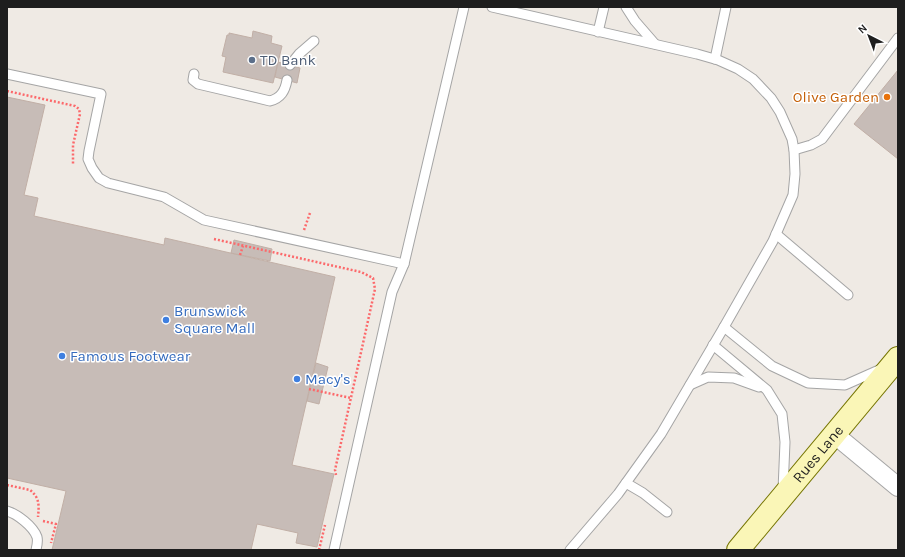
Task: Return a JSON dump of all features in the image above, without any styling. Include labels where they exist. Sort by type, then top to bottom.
[{"type":"main road","name":"Rues Lane","points":[[738,550],[895,361]]},
{"type":"street","points":[[834,434],[898,487]]},
{"type":"lane","points":[[334,550],[392,292],[404,264],[464,7]]},
{"type":"lane","points":[[492,7],[697,54],[738,69],[753,79],[763,89],[780,112],[792,139],[794,150],[795,174],[793,195],[776,234],[724,327],[661,434],[626,483],[570,550]]},
{"type":"lane","points":[[598,32],[604,7]]},
{"type":"lane","points":[[626,7],[634,21],[655,44]]},
{"type":"lane","points":[[714,59],[726,7]]},
{"type":"lane","points":[[794,150],[811,145],[822,139],[898,38]]},
{"type":"lane","points":[[290,65],[299,54],[314,41]]},
{"type":"lane","points":[[7,74],[101,94],[92,132],[88,159],[99,178],[108,183],[164,197],[204,220],[404,264]]},
{"type":"lane","points":[[194,74],[194,80],[198,84],[270,101],[276,100],[283,94],[287,80]]},
{"type":"lane","points":[[776,234],[848,295]]},
{"type":"lane","points":[[724,327],[772,366],[808,383],[845,385],[895,361]]},
{"type":"lane","points":[[713,345],[766,390],[782,414],[784,442],[783,496]]},
{"type":"lane","points":[[690,385],[708,376],[734,378],[766,390]]},
{"type":"lane","points":[[626,483],[643,493],[667,512]]},
{"type":"lane","points":[[7,512],[14,513],[21,518],[37,536],[36,550]]},
{"type":"path","points":[[7,91],[75,106],[79,109],[80,114],[72,145],[73,165]]},
{"type":"path","points":[[304,232],[310,213]]},
{"type":"path","points":[[214,239],[361,272],[373,278],[375,289],[335,470],[335,482]]},
{"type":"path","points":[[240,255],[243,246]]},
{"type":"path","points":[[309,389],[351,398]]},
{"type":"path","points":[[7,485],[30,490],[39,502],[38,519],[56,524],[50,550]]},
{"type":"path","points":[[319,550],[326,520]]},
{"type":"building","name":"TD Bank","points":[[253,31],[272,36],[271,43],[282,46],[273,83],[223,72],[226,57],[222,56],[227,35],[229,35],[229,33],[252,38]]},
{"type":"building","points":[[278,62],[300,68],[297,83],[275,77]]},
{"type":"building","name":"Olive Garden","points":[[898,70],[898,159],[854,124]]},
{"type":"building","name":"Brunswick Square Mall","points":[[7,97],[45,105],[24,195],[38,198],[34,216],[164,245],[165,238],[335,277],[292,465],[334,474],[317,547],[296,543],[298,533],[257,524],[251,550],[52,550],[66,491],[7,478]]},
{"type":"building","points":[[234,240],[272,249],[270,261],[231,253]]},
{"type":"building","points":[[316,363],[328,367],[319,404],[307,401]]},
{"type":"place","name":"TD Bank","points":[[252,60]]},
{"type":"place","name":"Olive Garden","points":[[887,97]]},
{"type":"place","name":"Brunswick Square Mall","points":[[166,320]]},
{"type":"place","name":"Famous Footwear","points":[[62,356]]},
{"type":"place","name":"Macy's","points":[[297,379]]}]
